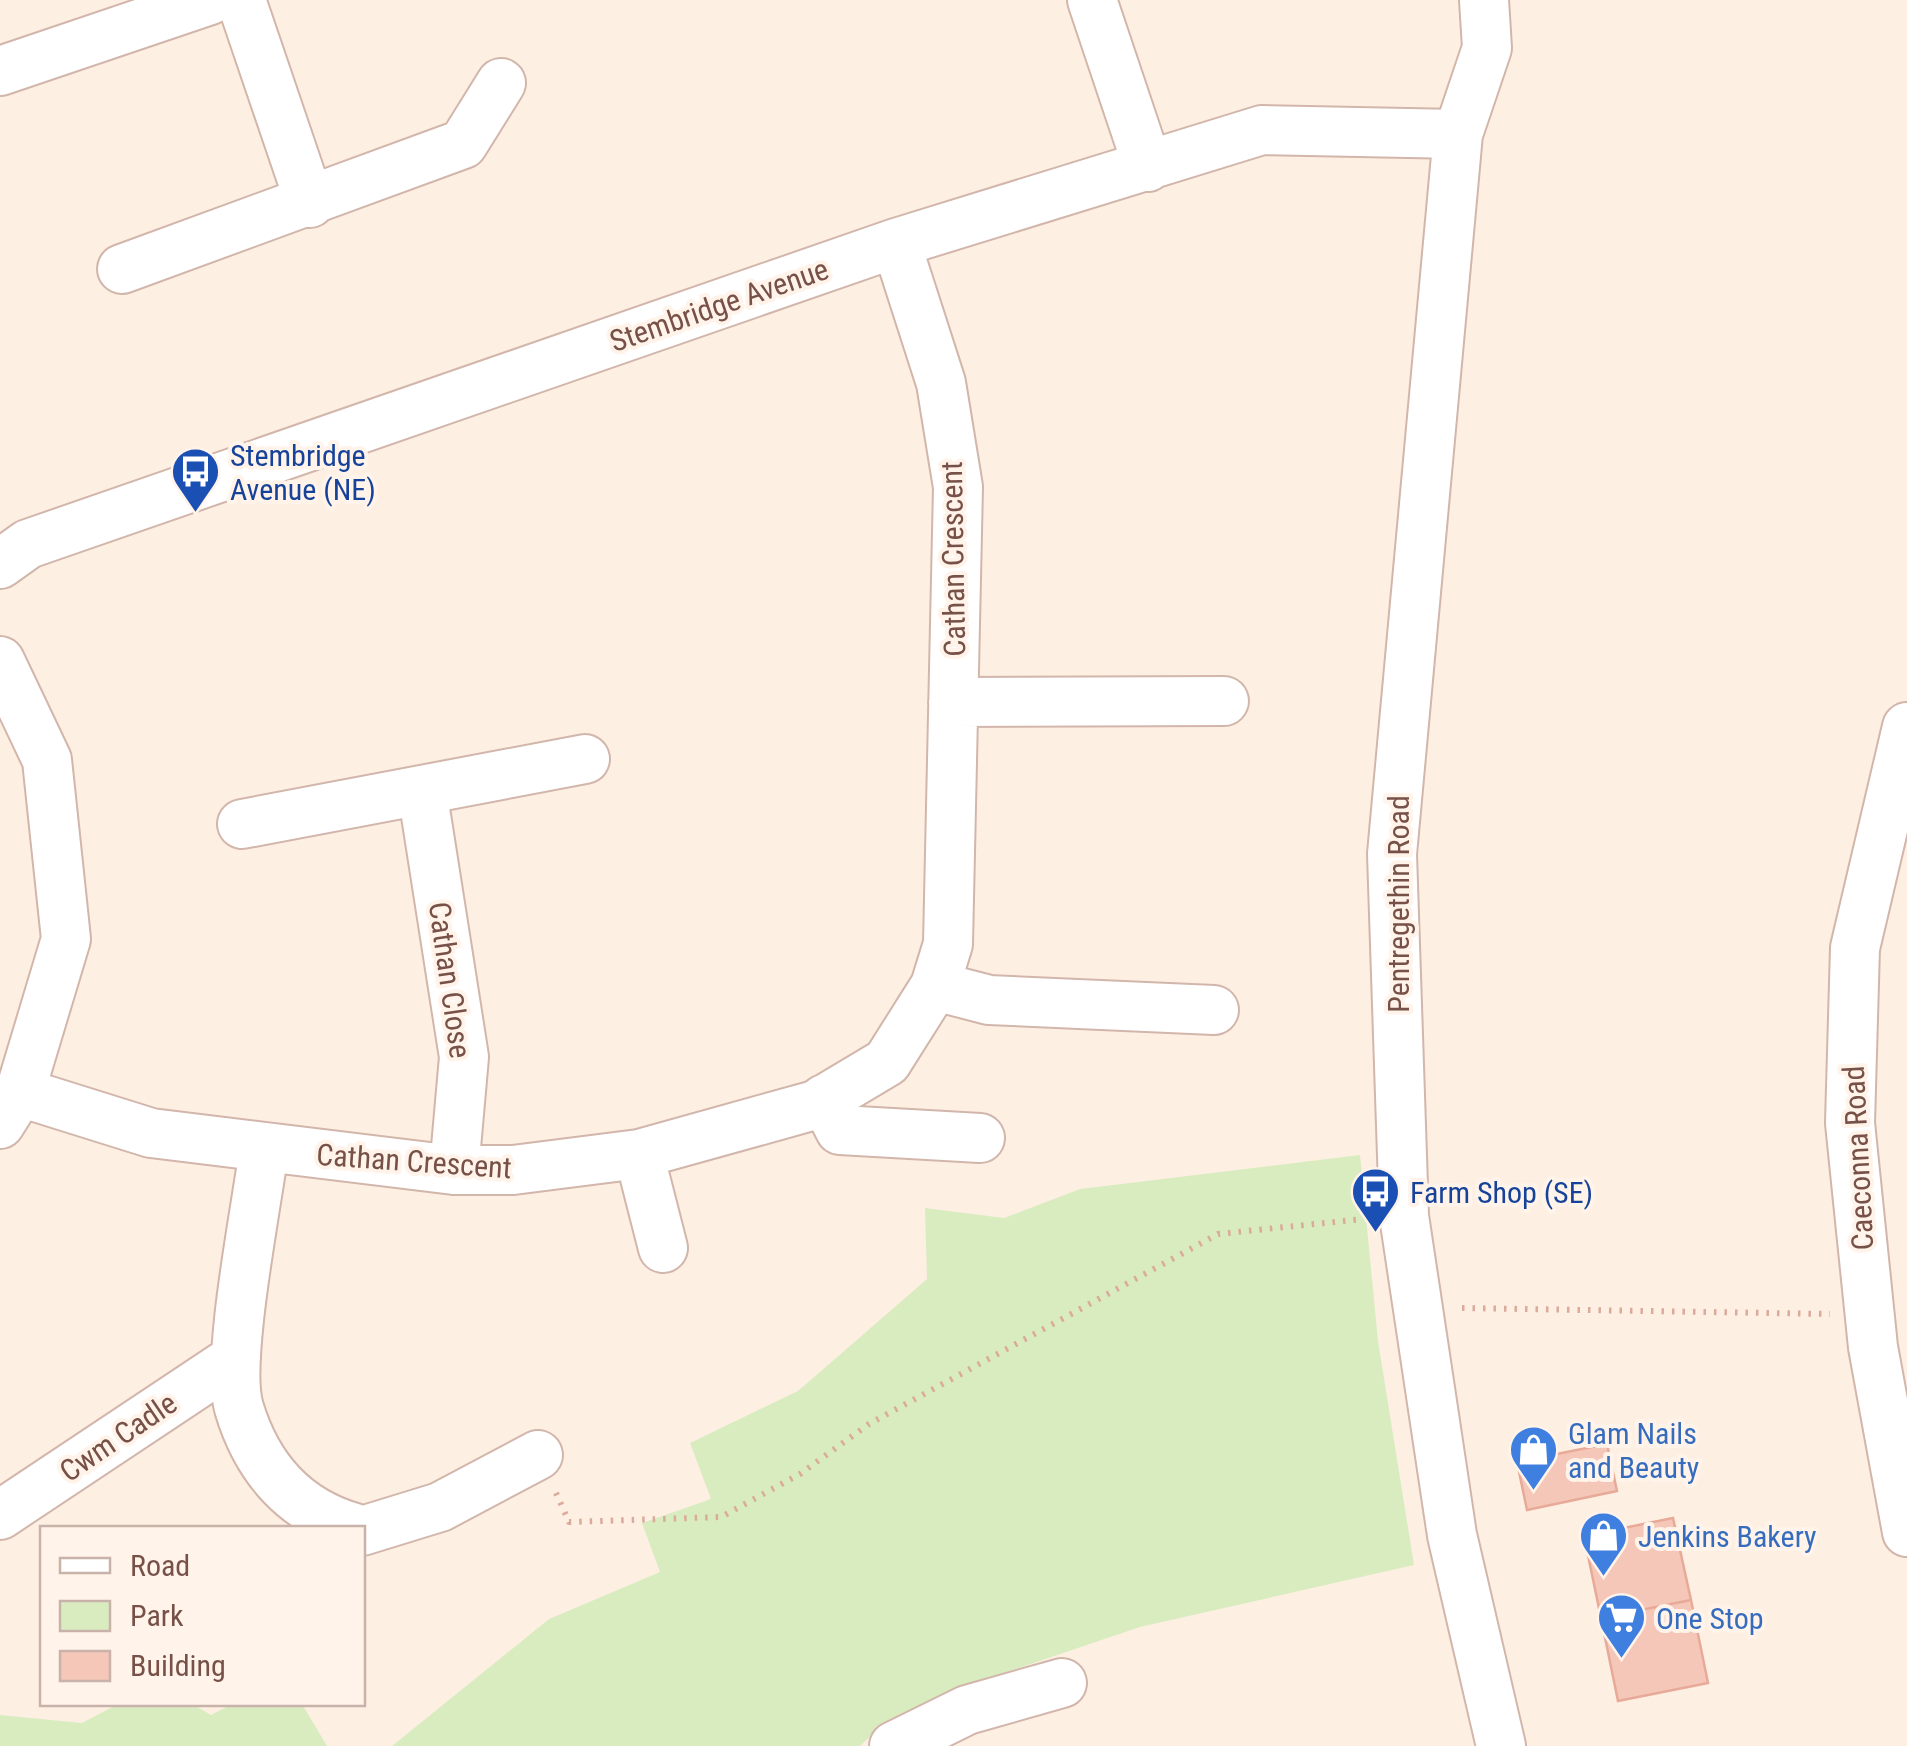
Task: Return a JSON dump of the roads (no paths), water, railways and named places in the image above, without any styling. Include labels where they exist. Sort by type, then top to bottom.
[{"type":"street","points":[[0,71],[210,0]]},
{"type":"street","points":[[240,0],[310,203]]},
{"type":"street","points":[[1092,0],[1148,168]]},
{"type":"street","name":"Pentregethin Road","points":[[1484,0],[1487,48],[1458,134],[1392,854],[1404,1216],[1452,1535],[1500,1746]]},
{"type":"street","points":[[122,269],[463,144],[501,82]]},
{"type":"street","name":"Stembridge Avenue","points":[[0,564],[28,544],[896,243],[1262,130],[1458,134]]},
{"type":"street","name":"Cathan Crescent","points":[[10,1108],[264,1150],[454,1170],[513,1170],[639,1154],[824,1099],[887,1062],[935,986],[948,944],[958,487],[941,383],[896,243]]},
{"type":"street","points":[[0,661],[47,760],[66,938],[10,1108]]},
{"type":"street","name":"Cathan Crescent","points":[[953,702],[1224,701]]},
{"type":"street","name":"Caeconna Road","points":[[1907,727],[1855,948],[1850,1123],[1870,1315],[1907,1532]]},
{"type":"street","points":[[242,824],[586,759]]},
{"type":"street","name":"Cathan Close","points":[[422,790],[464,1057],[454,1170]]},
{"type":"street","points":[[935,986],[989,1000],[1214,1010]]},
{"type":"street","points":[[824,1099],[840,1130],[980,1138]]},
{"type":"street","points":[[264,1150],[236,1358],[238,1406],[273,1482],[323,1520],[347,1526]]},
{"type":"street","points":[[639,1154],[663,1248]]},
{"type":"street","name":"Cwm Cadle","points":[[0,1515],[236,1358]]},
{"type":"street","points":[[365,1530],[440,1507],[538,1455]]},
{"type":"street","points":[[894,1746],[972,1728],[1062,1683]]},
{"type":"place","name":"Stembridge Avenue (NE)","points":[[195,514]]},
{"type":"place","name":"Farm Shop (SE)","points":[[1375,1234]]},
{"type":"place","name":"Glam Nails and Beauty","points":[[1533,1492]]},
{"type":"place","name":"Jenkins Bakery","points":[[1603,1578]]},
{"type":"place","name":"One Stop","points":[[1621,1660]]}]
